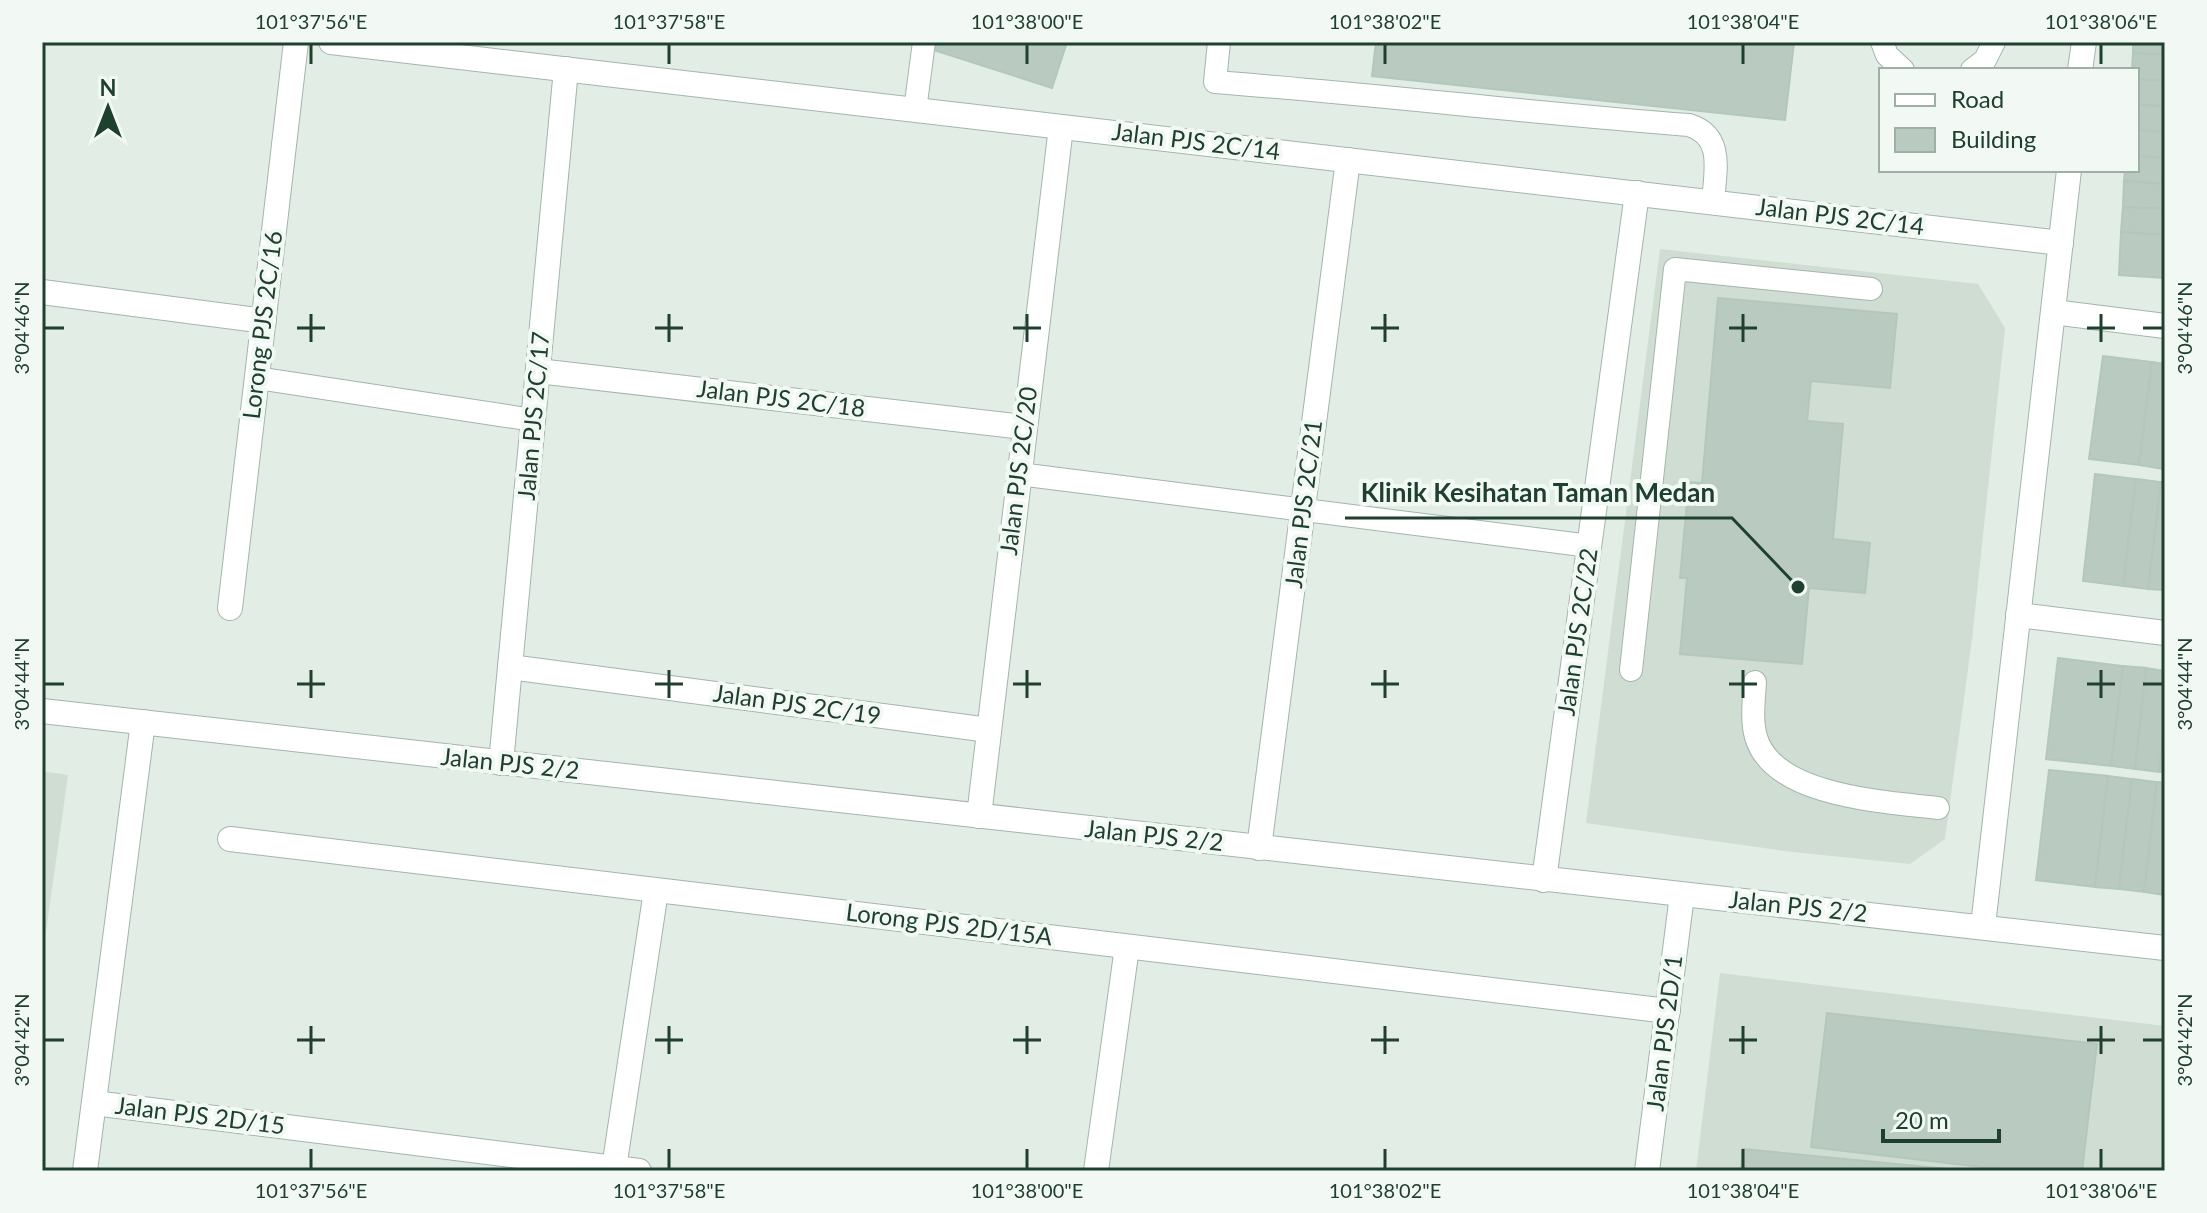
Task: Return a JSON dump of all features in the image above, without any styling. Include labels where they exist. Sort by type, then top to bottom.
[{"type":"street","name":"Lorong PJS 2C/16","points":[[230,608],[296,42]]},
{"type":"street","name":"Jalan PJS 2C/14","points":[[331,42],[481,51],[566,69],[2061,243]]},
{"type":"street","points":[[2080,68],[2084,42]]},
{"type":"street","name":"Jalan PJS 2C/17","points":[[501,763],[566,69]]},
{"type":"street","name":"Jalan PJS 2C/20","points":[[979,816],[1061,127]]},
{"type":"street","name":"Jalan PJS 2C/21","points":[[1259,848],[1348,160]]},
{"type":"street","points":[[1983,926],[2069,172]]},
{"type":"street","name":"Jalan PJS 2C/22","points":[[1544,880],[1637,193]]},
{"type":"street","points":[[42,292],[264,321]]},
{"type":"street","points":[[2053,312],[2165,326]]},
{"type":"street","name":"Jalan PJS 2C/18","points":[[538,371],[1024,427]]},
{"type":"street","points":[[2018,615],[2165,633]]},
{"type":"street","name":"Jalan PJS 2C/19","points":[[510,667],[989,730]]},
{"type":"street","name":"Jalan PJS 2/2","points":[[42,711],[2165,948]]},
{"type":"street","points":[[85,1171],[143,722]]},
{"type":"street","name":"Lorong PJS 2D/15A","points":[[230,839],[1668,1011]]},
{"type":"street","points":[[614,1168],[656,891]]},
{"type":"street","name":"Jalan PJS 2D/1","points":[[1647,1171],[1682,895]]},
{"type":"street","points":[[1096,1171],[1127,947]]},
{"type":"street","name":"Jalan PJS 2D/15","points":[[94,1103],[639,1171]]},
{"type":"lane","points":[[915,110],[924,42]]},
{"type":"lane","points":[[1219,42],[1215,82],[1700,128],[1715,145],[1713,202]]},
{"type":"lane","points":[[1882,42],[1887,55],[1901,68]]},
{"type":"lane","points":[[1975,68],[1985,60],[1994,42]]},
{"type":"lane","points":[[1631,670],[1675,269],[1871,289]]},
{"type":"lane","points":[[257,378],[533,420]]},
{"type":"lane","points":[[1019,474],[1590,546]]},
{"type":"lane","points":[[1755,682],[1756,738],[1765,756],[1794,778],[1843,796],[1938,808]]},
{"type":"shaded area","points":[[1660,249],[1978,284],[2005,328],[1972,639],[1945,839],[1910,864],[1793,852],[1586,823]]},
{"type":"shaded area","points":[[42,771],[68,775],[42,960]]},
{"type":"shaded area","points":[[1720,973],[2165,1026],[2165,1171],[1696,1171]]},
{"type":"building","points":[[937,42],[1067,42],[1052,88],[934,50]]},
{"type":"building","points":[[1376,42],[1794,42],[1785,120],[1372,76]]},
{"type":"building","points":[[2133,42],[2165,42],[2165,55],[2133,53]]},
{"type":"building","points":[[2133,53],[2165,55],[2165,81],[2139,79],[2139,68],[2132,68]]},
{"type":"building","points":[[2139,79],[2165,81],[2165,106],[2139,105]]},
{"type":"building","points":[[2139,105],[2165,106],[2165,132],[2139,130]]},
{"type":"building","points":[[2139,130],[2165,132],[2165,158],[2139,156]]},
{"type":"building","points":[[2139,156],[2165,158],[2165,184],[2124,181],[2125,172],[2139,172]]},
{"type":"building","points":[[2124,181],[2165,184],[2165,209],[2123,207]]},
{"type":"building","points":[[2123,207],[2165,209],[2165,235],[2121,232]]},
{"type":"building","points":[[2121,232],[2165,235],[2165,278],[2119,275]]},
{"type":"building","points":[[1718,298],[1897,314],[1890,388],[1811,381],[1807,421],[1843,424],[1833,539],[1870,543],[1865,593],[1809,588],[1802,664],[1680,654],[1687,578],[1680,578],[1689,482],[1702,483]]},
{"type":"building","points":[[2103,356],[2152,362],[2139,465],[2089,459]]},
{"type":"building","points":[[2152,362],[2165,364],[2164,469],[2139,465]]},
{"type":"building","points":[[2095,474],[2136,479],[2123,586],[2083,581]]},
{"type":"building","points":[[2136,479],[2161,482],[2148,589],[2123,586]]},
{"type":"building","points":[[2161,482],[2165,482],[2165,590],[2148,589]]},
{"type":"building","points":[[2058,658],[2123,666],[2111,766],[2046,759]]},
{"type":"building","points":[[2123,666],[2146,668],[2135,769],[2111,766]]},
{"type":"building","points":[[2146,668],[2165,671],[2165,720],[2159,772],[2135,769]]},
{"type":"building","points":[[2165,720],[2165,772],[2159,772]]},
{"type":"building","points":[[2049,770],[2108,776],[2095,887],[2036,880]]},
{"type":"building","points":[[2108,776],[2132,779],[2119,889],[2095,887]]},
{"type":"building","points":[[2132,779],[2157,782],[2144,892],[2119,889]]},
{"type":"building","points":[[2157,782],[2165,783],[2165,895],[2144,892]]},
{"type":"building","points":[[1827,1013],[2097,1044],[2082,1171],[2016,1171],[1811,1147]]},
{"type":"building","points":[[1743,1149],[1968,1171],[1741,1171]]},
{"type":"place","name":"Klinik Kesihatan Taman Medan","points":[[1798,587]]}]
